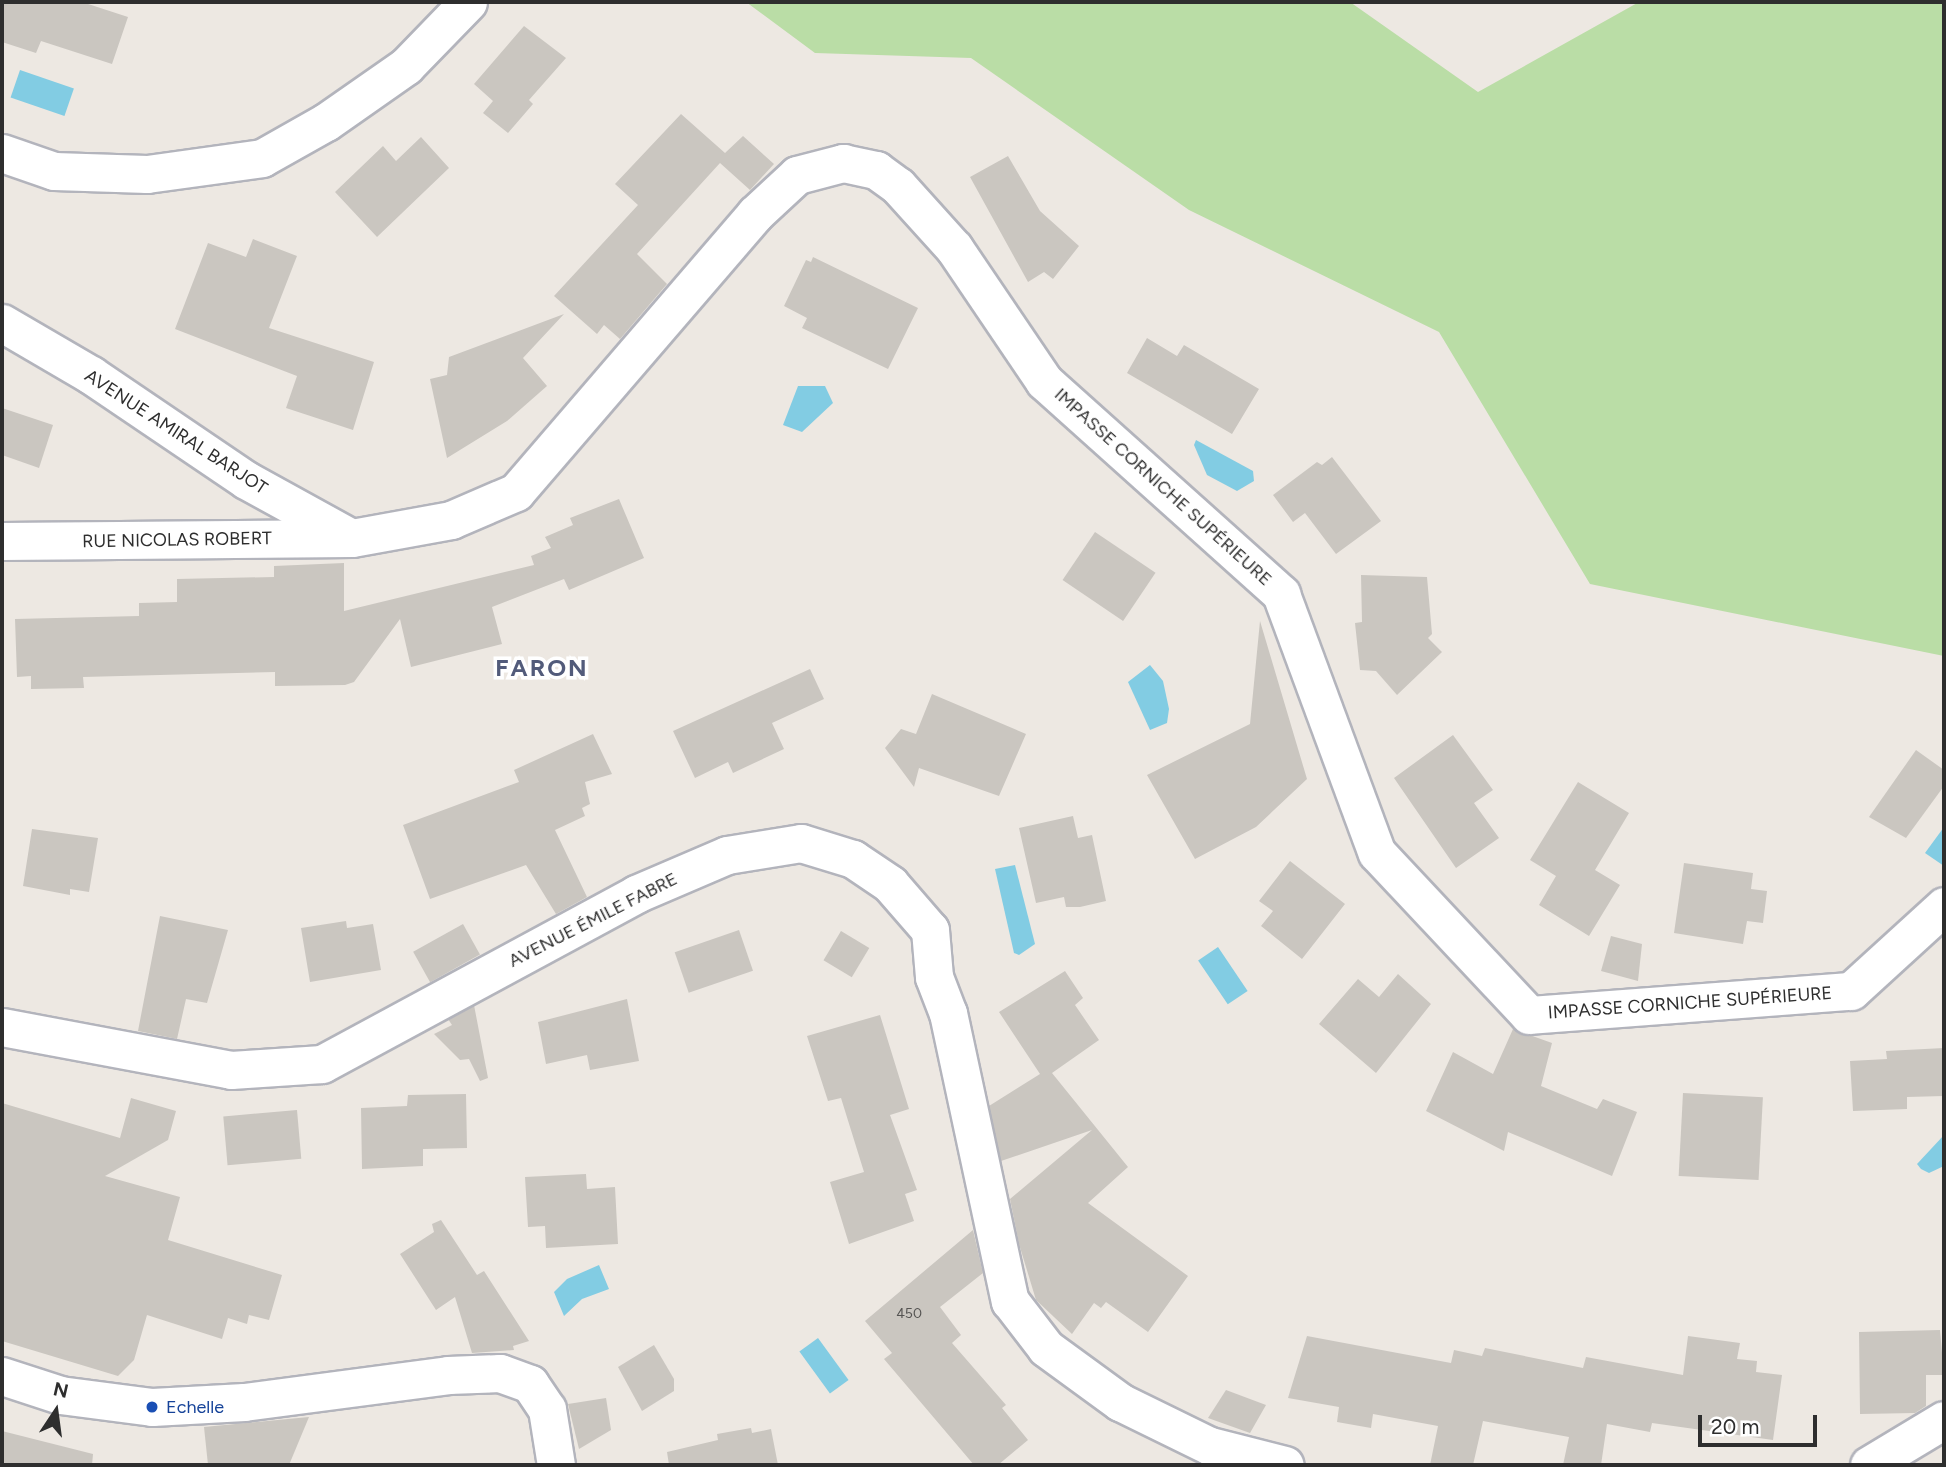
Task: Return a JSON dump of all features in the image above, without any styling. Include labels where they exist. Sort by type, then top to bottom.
[{"type":"street","points":[[2,153],[54,171],[147,174],[262,158],[326,122],[406,66],[468,2]]},
{"type":"street","name":"IMPASSE CORNICHE SUPÉRIEURE","points":[[352,538],[451,520],[516,492],[755,214],[797,175],[843,163],[876,170],[898,186],[954,248],[1044,381],[1282,594],[1377,853],[1529,1016],[1851,991],[1944,906]]},
{"type":"street","name":"AVENUE AMIRAL BARJOT","points":[[2,323],[91,375],[246,480],[352,538]]},
{"type":"street","name":"RUE NICOLAS ROBERT","points":[[2,541],[352,538]]},
{"type":"street","name":"AVENUE ÉMILE FABRE","points":[[2,1027],[231,1070],[322,1064],[636,894],[727,855],[802,843],[853,859],[890,884],[930,930],[934,978],[948,1013],[1010,1301],[1046,1348],[1121,1402],[1210,1446],[1285,1465]]},
{"type":"street","points":[[2,1376],[60,1395],[152,1407],[244,1402],[448,1375],[500,1373],[530,1384],[547,1409],[556,1465]]},
{"type":"street","points":[[1869,1465],[1944,1420]]},
{"type":"green space","points":[[746,2],[1350,2],[1478,92],[1639,2],[1944,2],[1944,656],[1590,584],[1439,332],[1189,210],[971,58],[815,53]]},
{"type":"water","points":[[20,70],[74,89],[64,116],[11,97]]},
{"type":"water","points":[[798,386],[825,386],[833,403],[802,432],[783,425]]},
{"type":"water","points":[[1196,440],[1253,471],[1254,481],[1237,491],[1207,475],[1194,445]]},
{"type":"water","points":[[1150,665],[1163,681],[1169,709],[1167,723],[1150,730],[1128,682]]},
{"type":"water","points":[[1944,827],[1944,866],[1925,853]]},
{"type":"water","points":[[1015,865],[1035,944],[1019,955],[1014,953],[995,869]]},
{"type":"water","points":[[1218,947],[1248,991],[1228,1004],[1198,960]]},
{"type":"water","points":[[1944,1135],[1944,1166],[1929,1173],[1921,1169],[1917,1164]]},
{"type":"water","points":[[599,1265],[609,1289],[582,1299],[564,1316],[554,1292],[567,1279]]},
{"type":"water","points":[[818,1338],[849,1380],[830,1394],[799,1352]]},
{"type":"building","points":[[2,2],[82,2],[128,17],[112,64],[41,41],[36,53],[2,42]]},
{"type":"building","points":[[524,26],[566,58],[529,100],[533,104],[508,133],[483,113],[493,101],[474,84]]},
{"type":"building","points":[[681,114],[725,153],[743,136],[774,164],[750,190],[720,163],[637,254],[667,284],[620,339],[604,325],[597,334],[554,296],[638,205],[615,184]]},
{"type":"building","points":[[421,137],[449,168],[377,237],[335,192],[383,146],[396,161]]},
{"type":"building","points":[[1008,156],[1040,211],[1079,246],[1053,279],[1044,272],[1028,282],[970,177]]},
{"type":"building","points":[[253,239],[297,256],[269,328],[374,362],[353,430],[286,408],[297,376],[175,329],[208,243],[246,257]]},
{"type":"building","points":[[813,257],[918,308],[888,369],[802,328],[807,318],[784,306],[806,260],[811,262]]},
{"type":"building","points":[[564,314],[523,358],[547,386],[507,421],[447,458],[430,379],[447,375],[449,357]]},
{"type":"building","points":[[1147,338],[1177,356],[1184,345],[1259,389],[1232,434],[1127,373]]},
{"type":"building","points":[[2,408],[53,425],[39,468],[2,455]]},
{"type":"building","points":[[1332,457],[1381,521],[1336,554],[1305,513],[1293,522],[1273,495],[1317,462],[1322,465]]},
{"type":"building","points":[[619,499],[644,558],[569,590],[564,579],[492,607],[502,644],[411,667],[400,619],[354,682],[345,685],[275,686],[275,672],[83,677],[84,688],[31,689],[31,676],[17,677],[15,619],[139,616],[139,603],[177,602],[177,579],[274,577],[274,566],[344,563],[344,611],[534,565],[531,556],[551,548],[545,537],[573,525],[570,518]]},
{"type":"building","points":[[1095,532],[1156,573],[1123,621],[1063,580]]},
{"type":"building","points":[[1361,575],[1427,577],[1432,634],[1428,638],[1442,652],[1397,695],[1376,671],[1360,670],[1355,623],[1362,622]]},
{"type":"building","points":[[1260,621],[1307,779],[1256,827],[1195,859],[1147,775],[1250,724]]},
{"type":"building","points":[[810,669],[824,699],[772,723],[784,749],[733,773],[728,762],[695,778],[673,731]]},
{"type":"building","points":[[932,694],[1026,734],[999,796],[919,768],[914,787],[885,748],[901,729],[916,734]]},
{"type":"building","points":[[593,734],[612,774],[585,782],[590,804],[582,808],[585,816],[555,830],[587,897],[556,914],[526,865],[430,899],[403,825],[519,782],[514,770]]},
{"type":"building","points":[[1453,735],[1493,790],[1474,803],[1499,838],[1456,868],[1394,778]]},
{"type":"building","points":[[1916,750],[1944,770],[1944,786],[1906,838],[1869,817]]},
{"type":"building","points":[[1578,782],[1629,813],[1595,870],[1620,885],[1589,936],[1539,905],[1556,876],[1530,860]]},
{"type":"building","points":[[1073,816],[1078,838],[1092,835],[1106,901],[1080,907],[1066,907],[1064,897],[1036,903],[1019,828]]},
{"type":"building","points":[[32,829],[98,838],[89,892],[70,889],[70,895],[23,886]]},
{"type":"building","points":[[1290,861],[1345,904],[1302,959],[1261,926],[1273,911],[1259,901]]},
{"type":"building","points":[[1684,863],[1753,873],[1751,889],[1767,891],[1763,923],[1747,921],[1743,944],[1674,933]]},
{"type":"building","points":[[160,916],[228,930],[207,1003],[186,999],[177,1039],[138,1031]]},
{"type":"building","points":[[346,921],[347,928],[373,924],[381,970],[310,982],[301,928]]},
{"type":"building","points":[[463,924],[480,955],[430,982],[413,952]]},
{"type":"building","points":[[739,930],[753,971],[689,993],[675,952]]},
{"type":"building","points":[[841,931],[869,948],[852,977],[823,960]]},
{"type":"building","points":[[1611,936],[1642,944],[1638,981],[1601,971]]},
{"type":"building","points":[[1065,971],[1083,998],[1075,1005],[1099,1040],[1052,1073],[1128,1167],[1088,1203],[1188,1276],[1148,1332],[1106,1302],[1101,1308],[1094,1303],[1072,1334],[1036,1300],[1019,1244],[1010,1199],[1092,1130],[1001,1161],[989,1106],[1040,1074],[999,1012]]},
{"type":"building","points":[[1398,974],[1431,1004],[1376,1073],[1319,1024],[1358,979],[1379,997]]},
{"type":"building","points":[[627,999],[639,1061],[590,1070],[587,1055],[546,1064],[538,1022]]},
{"type":"building","points":[[474,1005],[488,1078],[480,1081],[469,1059],[460,1060],[434,1034],[452,1025],[448,1019]]},
{"type":"building","points":[[880,1015],[909,1109],[890,1115],[917,1190],[905,1194],[914,1221],[849,1244],[830,1182],[864,1172],[841,1098],[828,1101],[807,1036]]},
{"type":"building","points":[[1513,1029],[1552,1043],[1541,1086],[1597,1109],[1603,1099],[1637,1112],[1612,1176],[1508,1132],[1504,1151],[1426,1111],[1453,1052],[1493,1074]]},
{"type":"building","points":[[1944,1048],[1944,1096],[1907,1097],[1907,1109],[1853,1111],[1850,1061],[1887,1059],[1886,1051]]},
{"type":"building","points":[[1683,1093],[1763,1097],[1759,1180],[1679,1176]]},
{"type":"building","points":[[466,1094],[467,1148],[423,1149],[423,1166],[362,1169],[361,1108],[407,1106],[408,1095]]},
{"type":"building","points":[[131,1098],[176,1111],[168,1140],[105,1176],[180,1197],[168,1240],[282,1275],[269,1320],[249,1315],[247,1324],[228,1318],[222,1339],[147,1315],[134,1360],[118,1376],[2,1341],[2,1103],[120,1138]]},
{"type":"building","points":[[297,1110],[301,1159],[228,1165],[223,1116]]},
{"type":"building","points":[[586,1174],[587,1189],[615,1187],[618,1244],[546,1248],[545,1226],[528,1227],[525,1177]]},
{"type":"building","points":[[441,1220],[477,1275],[484,1271],[529,1341],[513,1346],[514,1350],[472,1353],[455,1297],[436,1310],[400,1254],[434,1232],[432,1224]]},
{"type":"building","points":[[973,1230],[983,1273],[940,1307],[961,1335],[952,1343],[1006,1405],[1002,1408],[1028,1440],[998,1465],[974,1465],[884,1359],[892,1353],[865,1321]]},
{"type":"building","points":[[1940,1330],[1944,1375],[1926,1375],[1926,1406],[1915,1413],[1860,1414],[1859,1332]]},
{"type":"building","points":[[1307,1336],[1451,1363],[1454,1350],[1482,1356],[1485,1348],[1583,1368],[1586,1357],[1683,1375],[1688,1336],[1740,1343],[1737,1359],[1757,1361],[1756,1372],[1782,1375],[1773,1440],[1652,1423],[1650,1432],[1607,1424],[1601,1465],[1563,1465],[1569,1437],[1483,1421],[1473,1465],[1430,1465],[1438,1426],[1373,1414],[1371,1428],[1337,1422],[1339,1407],[1288,1398]]},
{"type":"building","points":[[654,1345],[674,1379],[674,1391],[642,1411],[618,1367]]},
{"type":"building","points":[[1226,1390],[1266,1405],[1250,1433],[1208,1418]]},
{"type":"building","points":[[606,1398],[611,1430],[579,1449],[568,1404]]},
{"type":"building","points":[[309,1417],[289,1465],[208,1465],[204,1427]]},
{"type":"building","points":[[751,1428],[752,1433],[771,1429],[778,1465],[669,1465],[667,1452],[718,1440],[717,1434]]},
{"type":"building","points":[[2,1431],[93,1454],[92,1465],[2,1465]]},
{"type":"place","name":"Echelle","points":[[152,1407]]},
{"type":"district","name":"FARON","points":[[542,668]]}]
